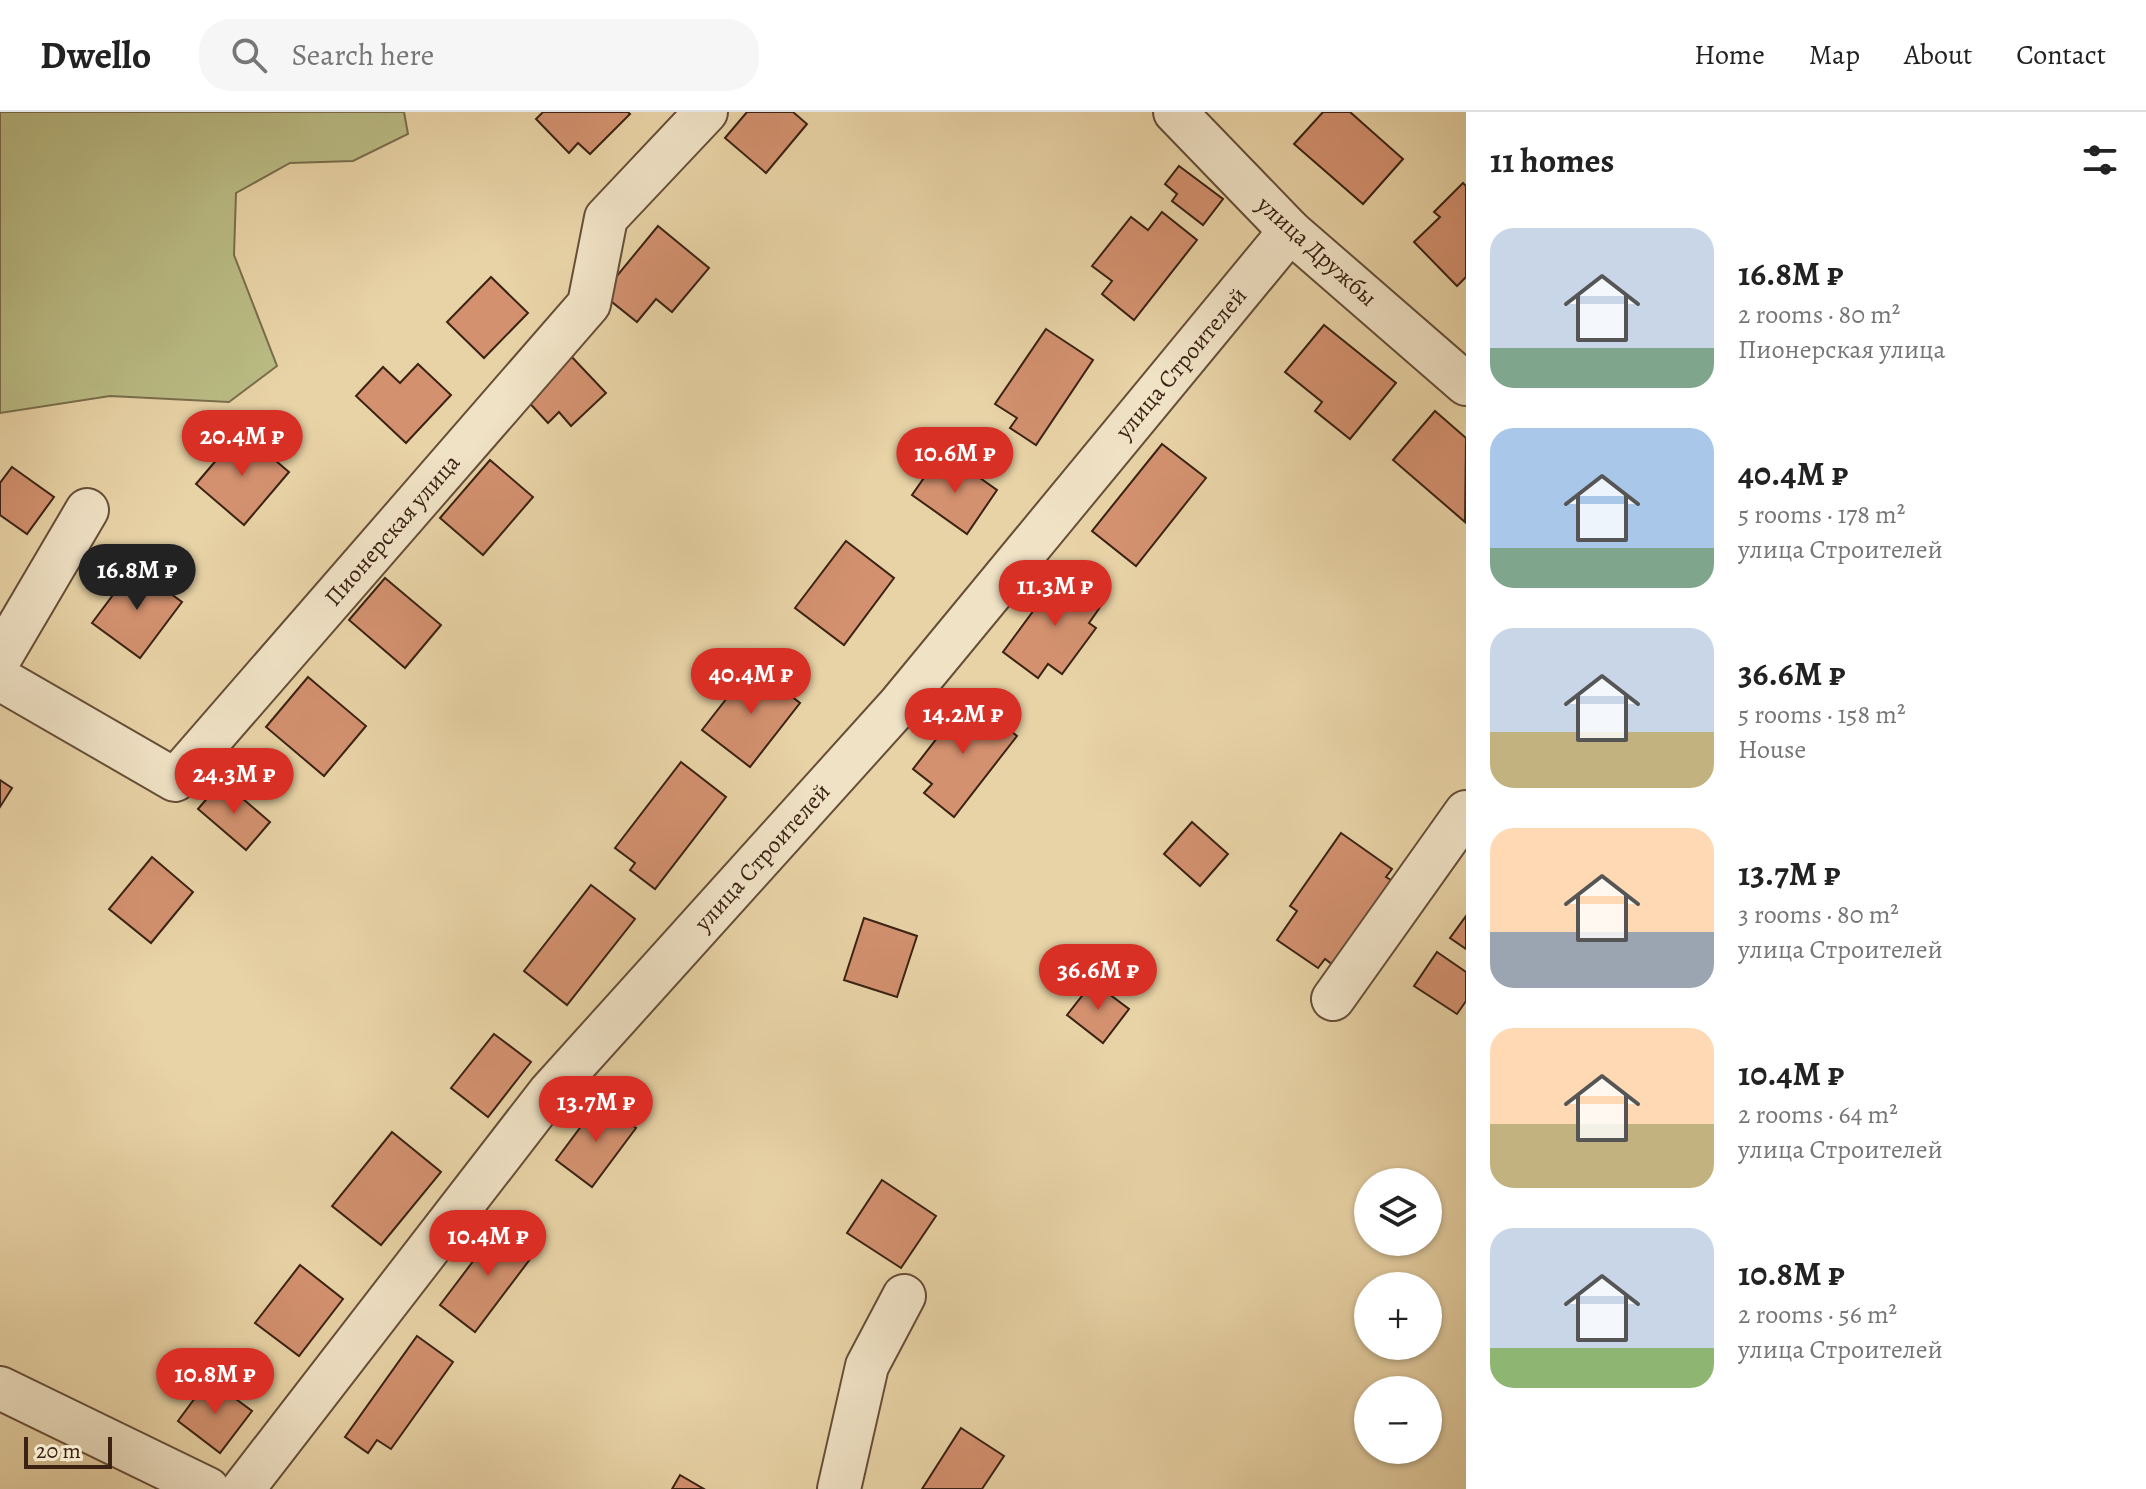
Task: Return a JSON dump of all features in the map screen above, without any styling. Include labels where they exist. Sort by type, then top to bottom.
[{"type":"street","name":"Пионерская улица","points":[[0,679],[175,780],[589,304],[606,218],[706,112]]},
{"type":"street","name":"улица Дружбы","points":[[1175,112],[1290,231],[1466,384]]},
{"type":"street","name":"улица Строителей","points":[[243,1489],[549,1093],[899,705],[1290,231]]},
{"type":"street","points":[[0,658],[87,510]]},
{"type":"street","points":[[1333,999],[1466,812]]},
{"type":"street","points":[[839,1489],[867,1366],[904,1296]]},
{"type":"street","points":[[0,1388],[208,1489]]},
{"type":"green space","points":[[0,112],[404,112],[408,134],[353,161],[290,163],[236,193],[234,255],[277,366],[229,402],[110,396],[0,413]]},
{"type":"building","points":[[543,112],[630,114],[590,154],[578,143],[569,153],[536,119]]},
{"type":"building","points":[[747,112],[793,112],[807,124],[766,173],[725,138]]},
{"type":"building","points":[[1323,112],[1350,112],[1403,159],[1363,204],[1294,144]]},
{"type":"building","points":[[1179,166],[1223,199],[1203,225],[1172,201],[1177,194],[1165,184]]},
{"type":"building","points":[[1463,183],[1466,186],[1466,277],[1457,286],[1414,242],[1440,217],[1434,212]]},
{"type":"building","points":[[1162,212],[1197,240],[1134,320],[1102,294],[1112,281],[1092,266],[1131,217],[1148,230]]},
{"type":"building","points":[[658,226],[709,268],[672,312],[656,299],[637,322],[602,294]]},
{"type":"building","points":[[491,277],[528,313],[484,358],[447,322]]},
{"type":"building","points":[[1324,325],[1396,383],[1350,439],[1315,411],[1322,402],[1285,372]]},
{"type":"building","points":[[1046,329],[1093,360],[1036,445],[1010,428],[1017,418],[995,404]]},
{"type":"building","points":[[569,354],[606,393],[571,426],[559,412],[548,423],[524,397]]},
{"type":"building","points":[[418,364],[451,395],[406,443],[356,396],[383,367],[400,383]]},
{"type":"building","points":[[1435,411],[1466,438],[1465,522],[1393,460]]},
{"type":"building","points":[[241,431],[289,472],[244,525],[196,484]]},
{"type":"building","points":[[1162,444],[1206,478],[1136,566],[1092,531]]},
{"type":"building","points":[[953,459],[997,490],[967,534],[912,495],[933,465],[943,472]]},
{"type":"building","points":[[490,460],[533,497],[483,555],[440,518]]},
{"type":"building","points":[[12,467],[54,497],[27,534],[0,515],[0,483]]},
{"type":"building","points":[[846,541],[894,578],[844,645],[795,608]]},
{"type":"building","points":[[134,567],[182,602],[140,658],[92,623]]},
{"type":"building","points":[[1062,572],[1103,603],[1089,623],[1096,628],[1062,674],[1048,664],[1038,678],[1003,652]]},
{"type":"building","points":[[385,578],[441,625],[405,668],[349,620]]},
{"type":"building","points":[[752,666],[800,703],[750,767],[702,730]]},
{"type":"building","points":[[308,677],[366,726],[324,776],[266,727]]},
{"type":"building","points":[[969,697],[1017,736],[954,817],[924,793],[932,784],[913,769]]},
{"type":"building","points":[[681,762],[726,797],[655,889],[630,870],[635,863],[615,848]]},
{"type":"building","points":[[0,780],[12,788],[0,807]]},
{"type":"building","points":[[222,781],[270,822],[246,850],[198,809]]},
{"type":"building","points":[[1192,822],[1228,854],[1200,886],[1164,854]]},
{"type":"building","points":[[1341,833],[1392,869],[1386,877],[1396,883],[1337,968],[1325,959],[1318,968],[1277,940],[1297,911],[1290,906]]},
{"type":"building","points":[[152,857],[193,892],[151,943],[109,909]]},
{"type":"building","points":[[591,885],[635,919],[567,1005],[524,971]]},
{"type":"building","points":[[1466,916],[1466,949],[1450,938]]},
{"type":"building","points":[[864,918],[917,936],[897,997],[844,980]]},
{"type":"building","points":[[1437,952],[1466,972],[1466,1001],[1457,1014],[1414,986]]},
{"type":"building","points":[[1093,982],[1129,1009],[1103,1043],[1067,1015]]},
{"type":"building","points":[[494,1034],[531,1062],[488,1117],[451,1088]]},
{"type":"building","points":[[600,1101],[636,1128],[592,1187],[556,1160]]},
{"type":"building","points":[[392,1132],[441,1172],[381,1245],[332,1206]]},
{"type":"building","points":[[882,1180],[936,1216],[901,1268],[847,1233]]},
{"type":"building","points":[[502,1223],[537,1250],[475,1332],[440,1305]]},
{"type":"building","points":[[300,1265],[343,1299],[299,1356],[255,1323]]},
{"type":"building","points":[[417,1336],[453,1362],[391,1449],[377,1440],[368,1453],[345,1437]]},
{"type":"building","points":[[209,1379],[252,1411],[220,1453],[178,1421]]},
{"type":"building","points":[[961,1428],[1004,1456],[982,1489],[922,1489]]},
{"type":"building","points":[[680,1475],[704,1489],[672,1489]]}]
